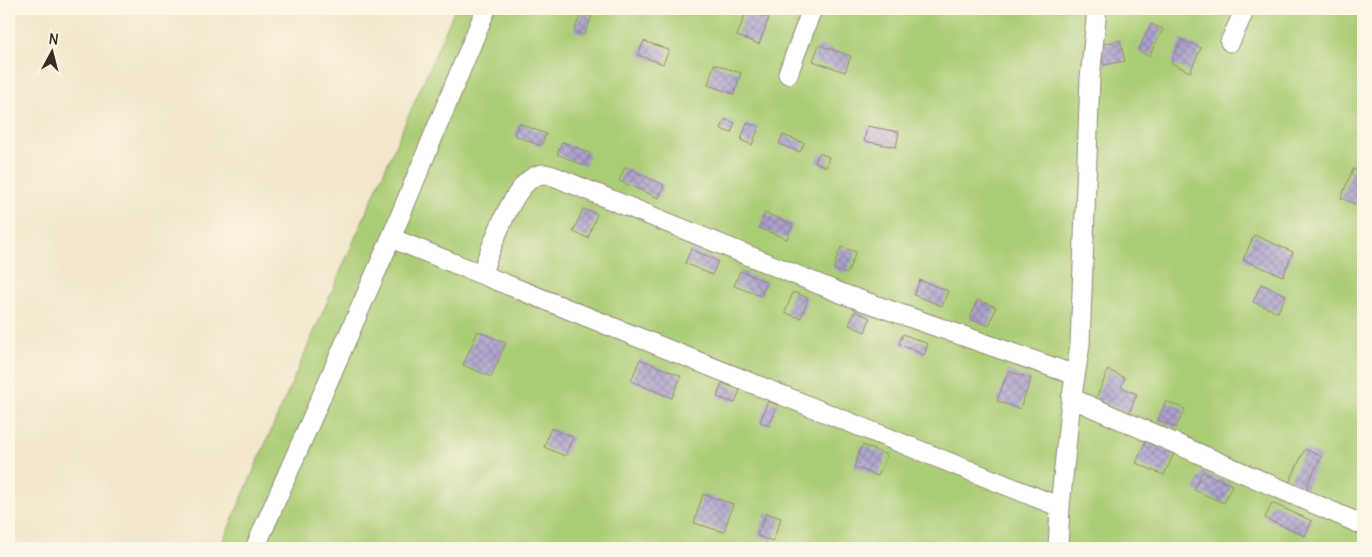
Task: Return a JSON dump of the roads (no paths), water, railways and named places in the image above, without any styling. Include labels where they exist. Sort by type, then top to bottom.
[{"type":"street","points":[[255,548],[391,238],[486,9]]},
{"type":"street","points":[[788,74],[812,9]]},
{"type":"street","points":[[1058,548],[1060,507],[1071,398],[1080,345],[1090,78],[1097,9]]},
{"type":"street","points":[[1230,42],[1245,9]]},
{"type":"street","points":[[481,274],[516,193],[529,180],[544,174],[570,182],[843,294],[1075,374]]},
{"type":"street","points":[[391,238],[1060,507]]},
{"type":"street","points":[[1071,398],[1363,525]]}]
